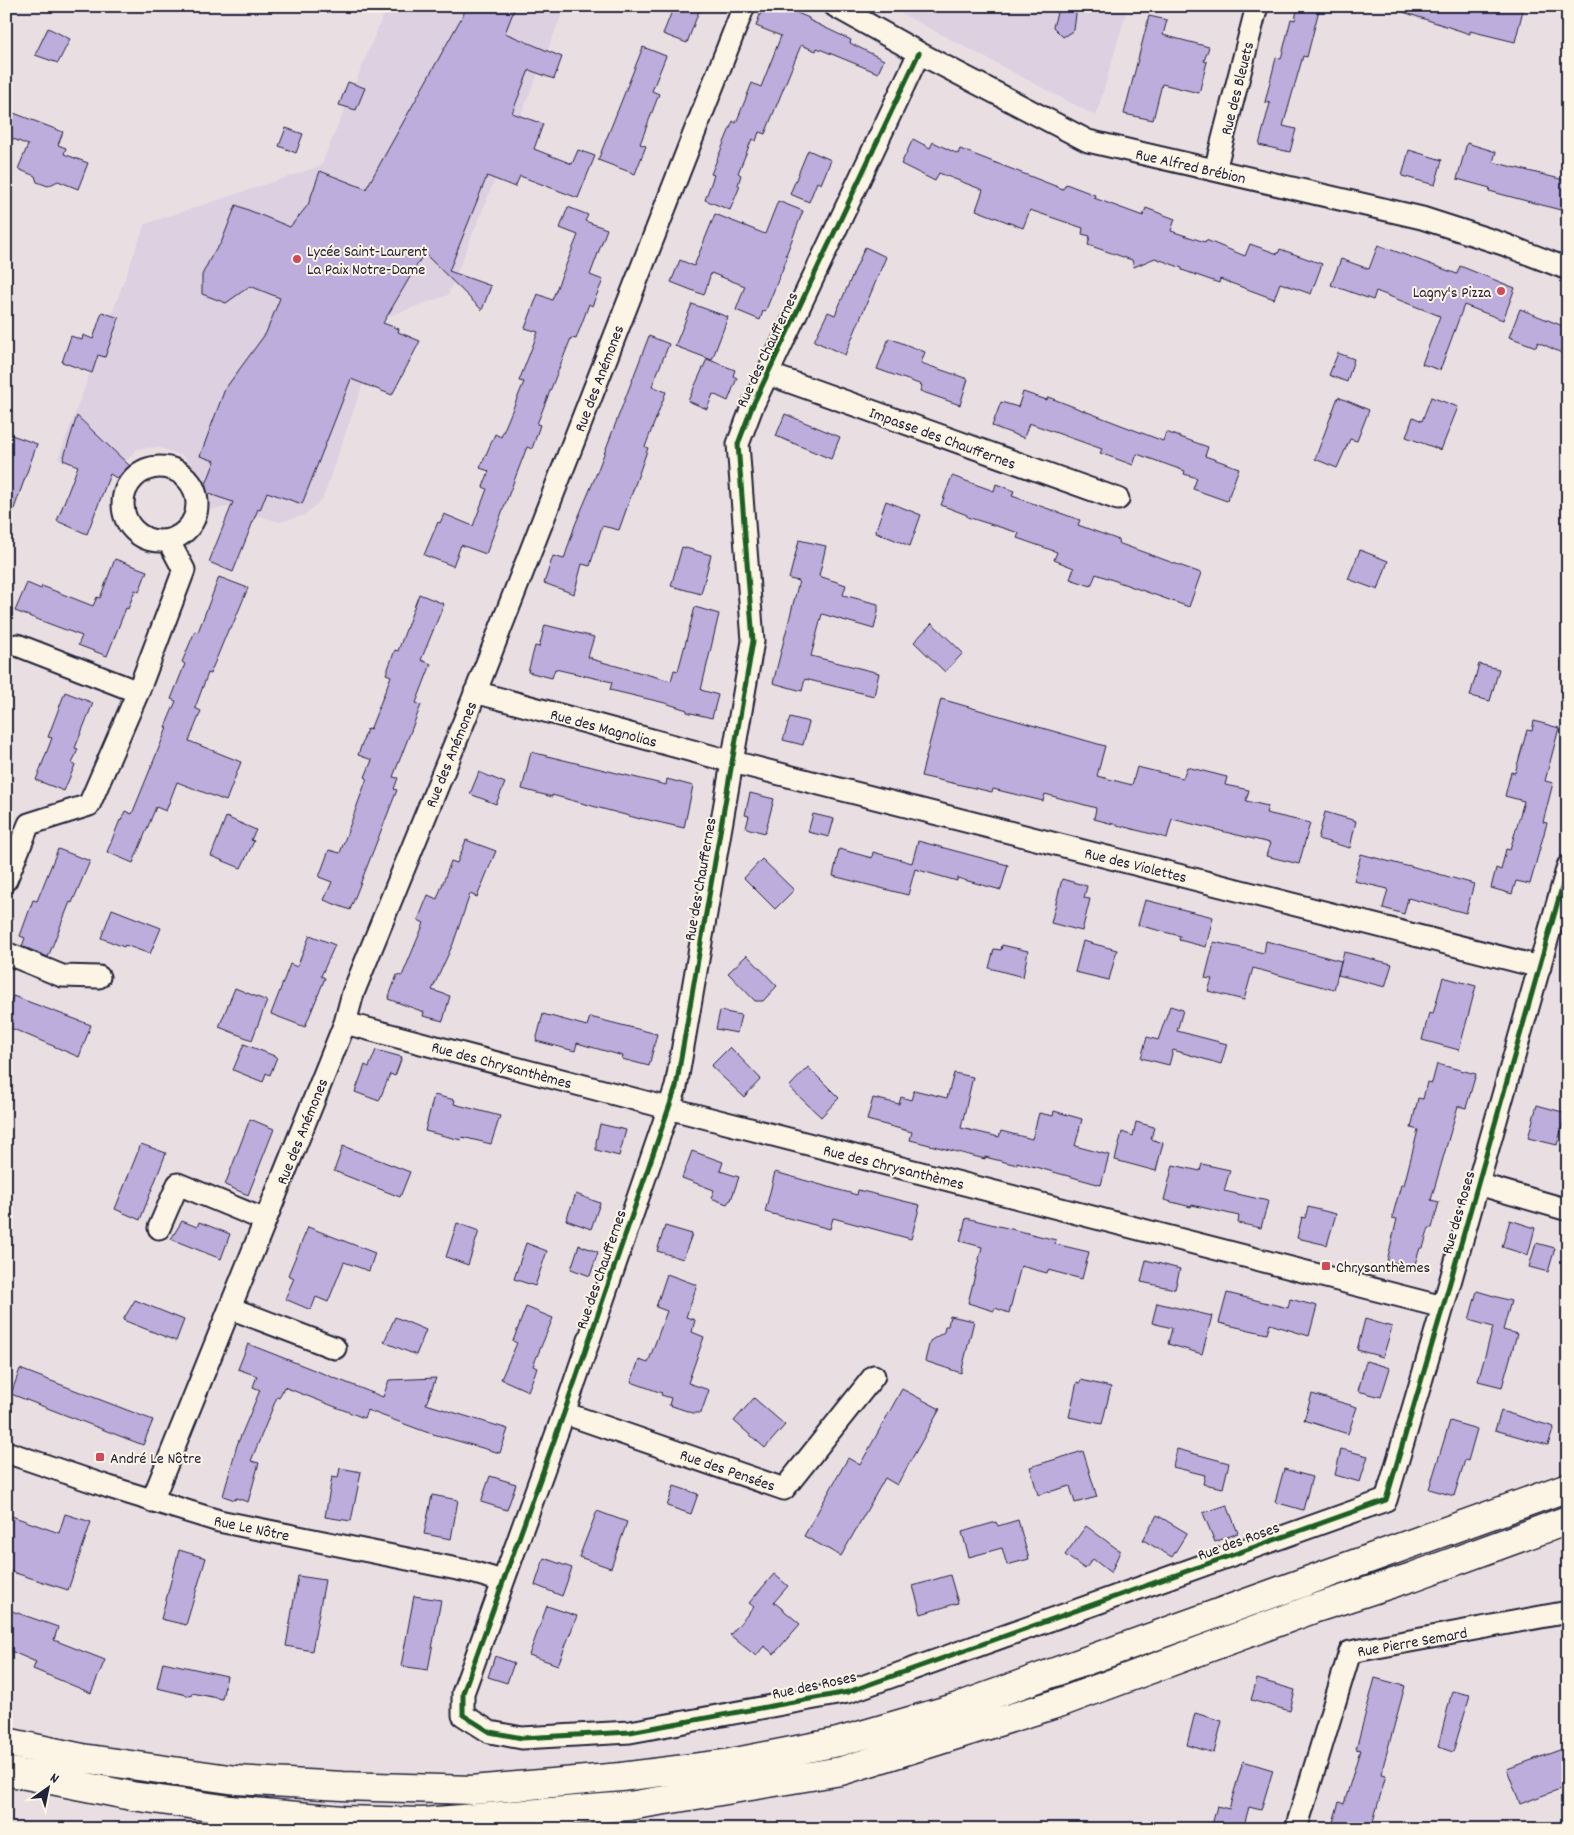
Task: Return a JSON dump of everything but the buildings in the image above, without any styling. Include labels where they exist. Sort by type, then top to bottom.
[{"type":"highway","points":[[6,1742],[82,1758],[236,1780],[472,1790],[630,1776],[725,1764],[838,1742],[955,1708],[1568,1487]]},
{"type":"highway","points":[[6,1771],[132,1796],[241,1811],[342,1820],[424,1822],[629,1806],[842,1771],[1059,1703],[1313,1609],[1412,1577],[1568,1520]]},
{"type":"street","name":"Rue des Anémones","points":[[152,1501],[345,1023],[353,992],[475,692],[744,6]]},
{"type":"street","name":"Rue Alfred Brébion","points":[[836,6],[919,53],[1088,141],[1422,218],[1503,244],[1568,269]]},
{"type":"street","name":"Rue des Bleuets","points":[[1215,170],[1257,6]]},
{"type":"street","name":"Rue des Chauffernes","points":[[463,1715],[463,1693],[564,1412],[676,1087],[754,642],[738,444],[752,407],[919,53]]},
{"type":"street","name":"Impasse des Chauffernes","points":[[768,374],[1118,499]]},
{"type":"street","points":[[6,880],[29,824],[89,805],[138,692],[184,570],[168,540]]},
{"type":"street","points":[[17,645],[138,692]]},
{"type":"street","name":"Rue des Magnolias","points":[[475,692],[733,762]]},
{"type":"street","name":"Rue des Violettes","points":[[733,762],[1540,966]]},
{"type":"street","name":"Rue des Roses","points":[[463,1715],[490,1732],[522,1738],[630,1732],[848,1692],[1386,1500],[1443,1307],[1568,866]]},
{"type":"street","points":[[6,953],[62,976],[99,977]]},
{"type":"street","name":"Rue des Chrysanthèmes","points":[[345,1023],[1443,1307]]},
{"type":"street","points":[[160,1228],[178,1184],[266,1220]]},
{"type":"street","points":[[1478,1184],[1568,1210]]},
{"type":"street","points":[[230,1308],[335,1348]]},
{"type":"street","name":"Rue des Pensées","points":[[564,1412],[784,1489],[874,1376]]},
{"type":"street","name":"Rue Le Nôtre","points":[[6,1452],[152,1501],[219,1521],[472,1572],[502,1581]]},
{"type":"street","name":"Rue Pierre Semard","points":[[1296,1829],[1350,1652],[1568,1612]]},
{"type":"shaded area","name":"Lycée Saint-Laurent La Paix Notre-Dame","points":[[387,6],[539,6],[562,14],[448,295],[386,317],[323,498],[305,515],[280,522],[228,507],[200,511],[197,471],[183,456],[158,447],[137,449],[113,475],[58,459],[145,224],[321,166]]},
{"type":"shaded area","points":[[887,6],[1128,6],[1096,116]]},
{"type":"cycle path","points":[[919,53],[752,407],[738,444],[753,641],[676,1087],[564,1413],[463,1693],[463,1715],[490,1732],[522,1738],[630,1732],[848,1692],[1386,1500],[1443,1307],[1568,866]]},
{"type":"place","name":"Lycée Saint-Laurent La Paix Notre-Dame","points":[[297,259]]},
{"type":"place","name":"Lagny's Pizza","points":[[1501,291]]},
{"type":"place","name":"Chrysanthèmes","points":[[1326,1266]]},
{"type":"place","name":"André Le Nôtre","points":[[100,1457]]}]
